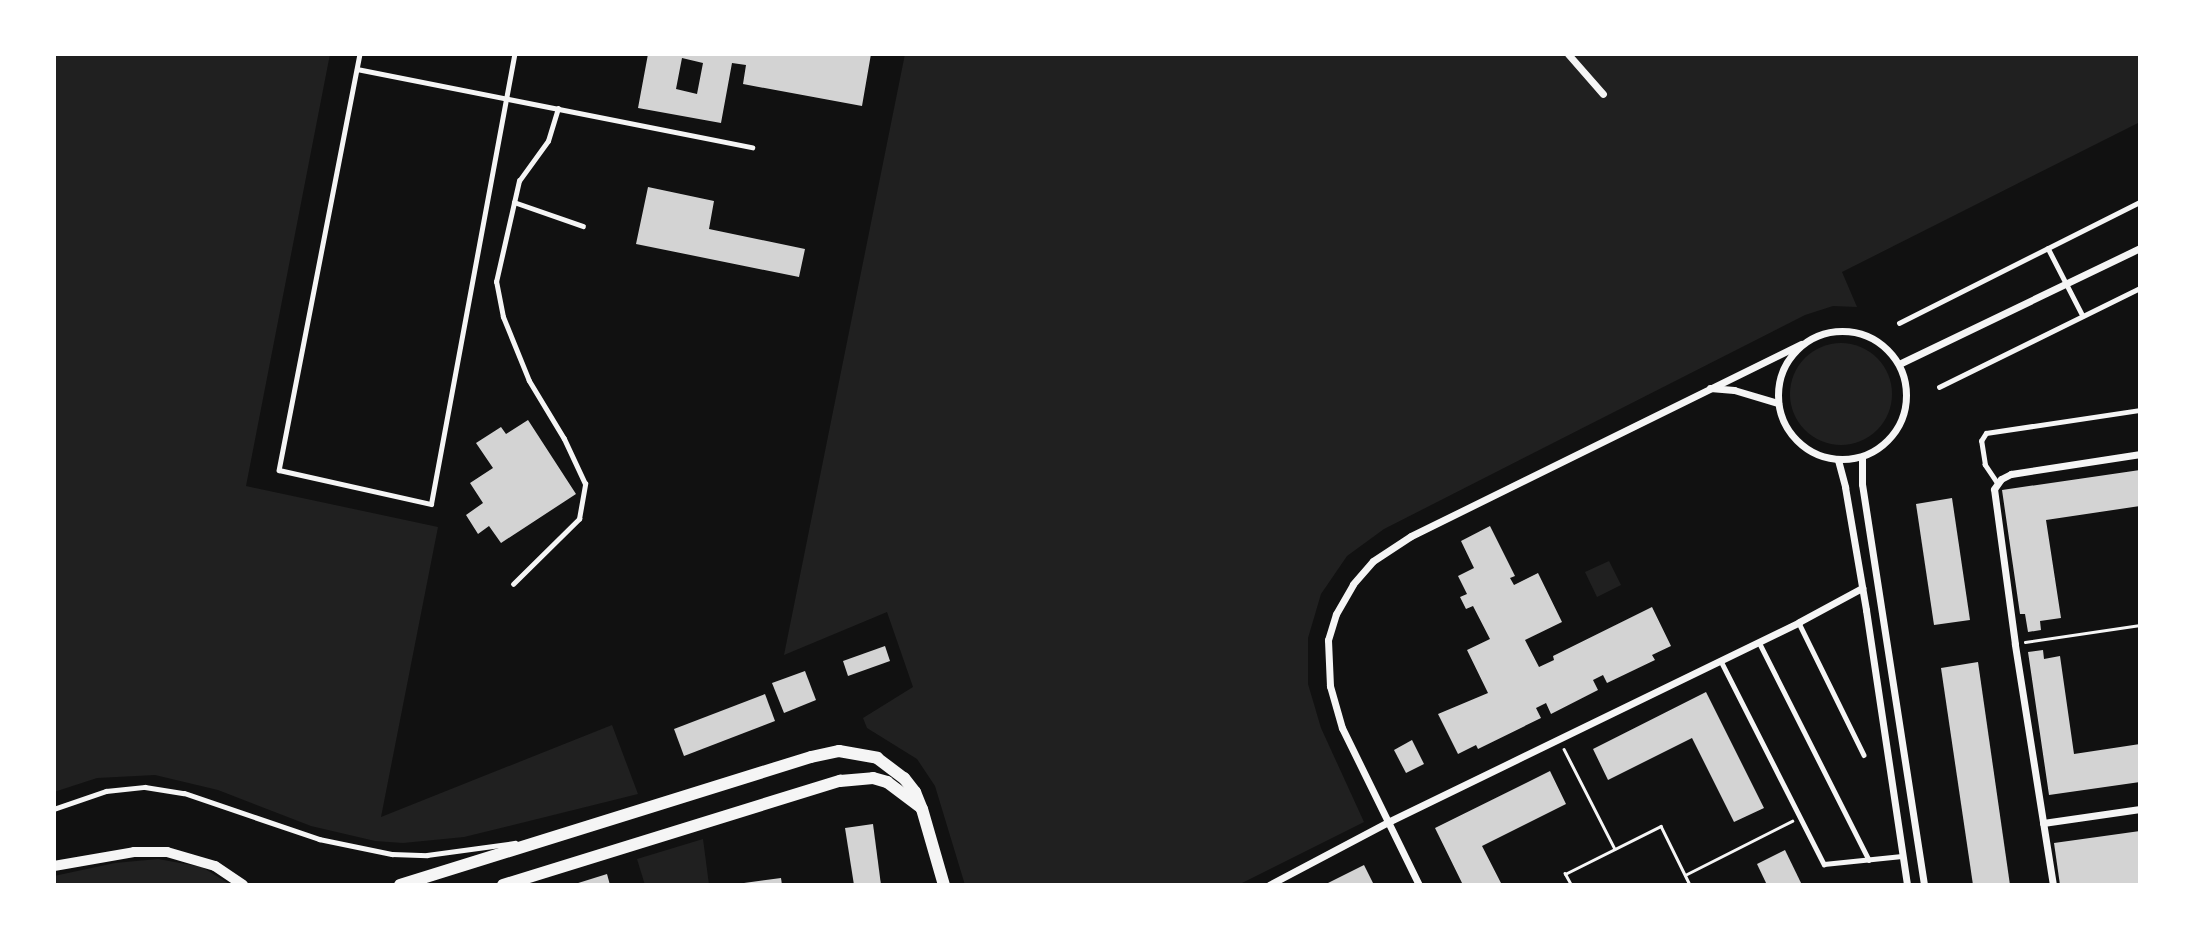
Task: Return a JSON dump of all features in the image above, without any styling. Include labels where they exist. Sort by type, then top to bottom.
[{"type":"main road","points":[[400,885],[811,757],[839,751],[863,753],[891,766],[915,792],[944,885]]},
{"type":"main road","points":[[503,885],[857,778],[887,782],[922,809]]},
{"type":"street","points":[[1569,54],[1602,94]]},
{"type":"street","points":[[1899,364],[2140,248]]},
{"type":"street","points":[[1419,885],[1342,728],[1330,686],[1328,640],[1336,614],[1353,584],[1373,561],[1411,536],[1817,335],[1835,330],[1854,331],[1872,337],[1888,349],[1899,364],[1905,382],[1906,401],[1902,419],[1886,442],[1862,457],[1838,460],[1807,449],[1793,437],[1783,422],[1778,403],[1779,382],[1786,361],[1801,344]]},
{"type":"street","points":[[1709,388],[1734,390],[1778,403]]},
{"type":"street","points":[[2053,885],[1994,500],[1997,483],[2011,474],[2140,454]]},
{"type":"street","points":[[1862,457],[1862,484],[1924,885]]},
{"type":"street","points":[[1838,460],[1862,587],[1907,885]]},
{"type":"street","points":[[1269,885],[1388,822],[1560,741],[1799,622],[1862,587]]},
{"type":"street","points":[[2043,823],[2140,809]]},
{"type":"street","points":[[54,866],[134,852],[167,852],[215,866],[243,885]]},
{"type":"lane","points":[[359,54],[279,470],[431,504],[514,54]]},
{"type":"lane","points":[[357,69],[752,147]]},
{"type":"lane","points":[[513,584],[579,519],[585,484],[564,439],[528,381],[503,317],[496,282],[519,181],[548,141],[558,108]]},
{"type":"lane","points":[[514,202],[583,226]]},
{"type":"lane","points":[[1899,323],[2140,202]]},
{"type":"lane","points":[[2048,248],[2083,316]]},
{"type":"lane","points":[[1938,387],[2140,288]]},
{"type":"lane","points":[[1997,483],[1985,465],[1981,441],[1986,433],[2140,410]]},
{"type":"lane","points":[[1799,622],[1864,755]]},
{"type":"lane","points":[[1759,642],[1869,860]]},
{"type":"lane","points":[[1721,661],[1824,864],[1902,856]]},
{"type":"lane","points":[[54,809],[106,791],[145,787],[184,793],[319,839],[392,854],[445,853],[551,838]]},
{"type":"path","points":[[2015,644],[2140,625]]},
{"type":"path","points":[[1560,741],[1615,849]]},
{"type":"path","points":[[1685,875],[1800,817]]},
{"type":"path","points":[[1571,885],[1565,874],[1661,825],[1690,885]]},
{"type":"shaded area","points":[[54,54],[330,54],[246,486],[438,527],[381,817],[612,725],[638,794],[464,837],[403,843],[375,841],[311,826],[218,790],[155,775],[97,778],[54,792]]},
{"type":"shaded area","points":[[905,54],[2140,54],[2140,122],[1842,272],[1857,307],[1833,306],[1805,315],[1384,529],[1347,556],[1321,594],[1308,638],[1308,684],[1321,728],[1364,822],[1238,885],[965,885],[935,786],[917,759],[867,728],[863,718],[913,687],[887,612],[784,655]]},
{"type":"shaded area","points":[[1841,343],[1861,347],[1877,358],[1888,374],[1892,394],[1888,414],[1877,430],[1861,441],[1841,445],[1821,441],[1805,430],[1794,414],[1790,394],[1794,374],[1805,358],[1821,347]]},
{"type":"shaded area","points":[[1609,561],[1621,585],[1597,597],[1585,572]]},
{"type":"shaded area","points":[[703,839],[709,885],[645,885],[637,859]]},
{"type":"shaded area","points":[[158,859],[202,867],[231,885],[54,885],[54,876],[115,863]]},
{"type":"building","points":[[648,54],[871,54],[862,106],[743,84],[746,65],[732,63],[721,123],[638,108]],"holes":[[[682,58],[703,63],[697,94],[676,89]]]},
{"type":"building","points":[[648,187],[714,201],[709,229],[805,249],[799,277],[636,244]]},
{"type":"building","points":[[528,420],[576,494],[501,543],[489,526],[478,534],[466,515],[483,503],[470,483],[493,468],[476,443],[501,427],[506,434]]},
{"type":"building","points":[[2140,470],[2140,506],[2046,520],[2061,618],[2040,621],[2041,630],[2028,632],[2025,614],[2020,614],[2002,490]]},
{"type":"building","points":[[1952,498],[1970,620],[1934,625],[1916,504]]},
{"type":"building","points":[[1490,526],[1515,576],[1510,578],[1514,585],[1538,573],[1562,622],[1525,640],[1539,667],[1554,660],[1553,656],[1652,607],[1671,646],[1652,655],[1655,660],[1607,683],[1603,675],[1593,680],[1598,690],[1551,714],[1546,703],[1536,708],[1541,718],[1478,749],[1476,745],[1458,754],[1438,714],[1488,693],[1467,650],[1490,639],[1473,606],[1466,609],[1460,597],[1467,594],[1458,576],[1474,568],[1461,541]]},
{"type":"building","points":[[885,646],[890,661],[848,676],[843,661]]},
{"type":"building","points":[[2043,650],[2044,659],[2060,656],[2074,754],[2140,744],[2140,782],[2049,795],[2028,652]]},
{"type":"building","points":[[1978,662],[2010,885],[1973,885],[1941,668]]},
{"type":"building","points":[[805,671],[816,700],[784,713],[772,683]]},
{"type":"building","points":[[1706,692],[1764,808],[1734,822],[1692,738],[1608,780],[1593,749]]},
{"type":"building","points":[[765,694],[775,721],[684,756],[674,729]]},
{"type":"building","points":[[1412,740],[1424,764],[1406,773],[1394,750]]},
{"type":"building","points":[[1550,771],[1566,804],[1482,846],[1502,885],[1463,885],[1435,828]]},
{"type":"building","points":[[873,824],[881,885],[854,885],[845,828]]},
{"type":"building","points":[[2140,831],[2140,885],[2060,885],[2054,843]]},
{"type":"building","points":[[1785,850],[1802,885],[1767,885],[1757,864]]},
{"type":"building","points":[[1364,865],[1374,885],[1324,885]]},
{"type":"building","points":[[607,874],[610,885],[575,885],[575,884]]},
{"type":"building","points":[[781,878],[782,885],[744,883]]}]
